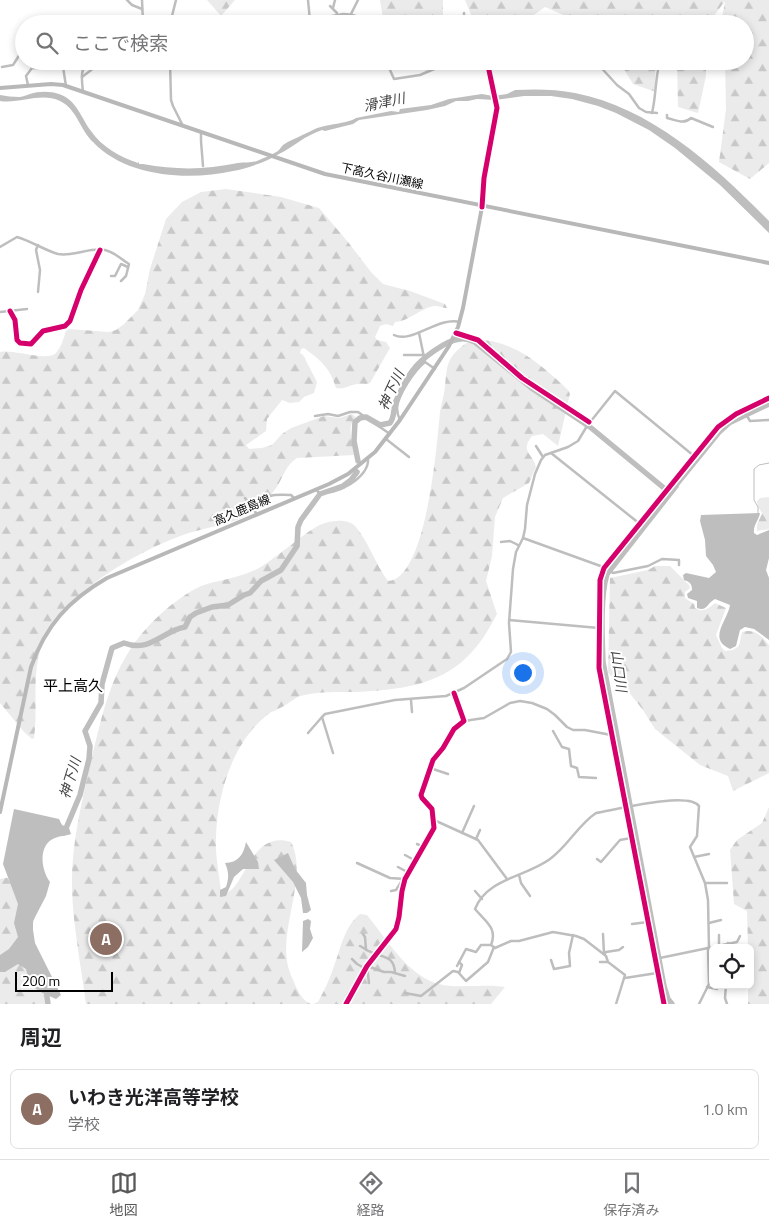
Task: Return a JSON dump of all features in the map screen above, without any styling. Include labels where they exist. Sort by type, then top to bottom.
[{"type":"main road","name":"下高久谷川瀬線","points":[[0,88],[51,84],[66,86],[284,161],[344,179],[769,263]]},
{"type":"main road","name":"高久鹿島線","points":[[0,812],[31,667],[45,635],[64,610],[84,592],[107,578],[256,513],[318,491],[356,469],[368,459],[400,420],[435,369],[455,335],[460,322],[482,207]]},
{"type":"street","points":[[142,0],[142,15]]},
{"type":"street","points":[[172,15],[176,0]]},
{"type":"street","points":[[308,0],[309,15]]},
{"type":"street","points":[[335,0],[332,7],[337,15],[351,14],[358,0]]},
{"type":"street","points":[[130,1],[132,5],[142,9]]},
{"type":"street","points":[[2,67],[13,65],[15,61]]},
{"type":"street","points":[[29,86],[26,76],[30,70]]},
{"type":"street","points":[[63,70],[66,86]]},
{"type":"street","points":[[83,70],[83,92]]},
{"type":"street","points":[[82,77],[91,70]]},
{"type":"street","points":[[170,70],[171,100],[183,126]]},
{"type":"street","points":[[390,70],[394,79],[420,75],[432,70]]},
{"type":"street","points":[[482,207],[484,178],[497,111],[497,103],[489,70]]},
{"type":"street","points":[[603,70],[617,85],[629,94],[639,108],[657,113]]},
{"type":"street","points":[[652,113],[656,97],[656,78],[659,70]]},
{"type":"street","points":[[667,115],[667,118],[680,122],[686,122],[691,118],[713,127]]},
{"type":"street","points":[[201,132],[200,141],[203,166]]},
{"type":"street","points":[[0,247],[17,238],[57,254],[70,255],[95,249],[100,250],[119,256],[129,264],[126,276],[121,281]]},
{"type":"street","points":[[38,245],[36,250],[40,270],[38,292]]},
{"type":"street","points":[[10,311],[15,320],[17,340],[20,342],[30,344],[43,331],[65,326],[70,322],[81,290],[100,250]]},
{"type":"street","points":[[112,276],[115,276],[121,264],[128,267]]},
{"type":"street","points":[[0,312],[27,309]]},
{"type":"street","points":[[394,335],[398,337],[419,333],[431,326],[448,321],[460,322]]},
{"type":"street","points":[[400,420],[397,409],[398,402],[424,359],[419,333]]},
{"type":"street","points":[[455,335],[469,336],[478,340],[527,381],[588,424]]},
{"type":"street","points":[[404,355],[424,359],[435,369]]},
{"type":"street","points":[[308,733],[326,714],[364,705],[395,700],[431,698],[454,693],[486,675],[507,659],[511,652],[509,620],[513,569],[518,545],[523,538],[531,488],[543,457],[574,444],[615,391],[694,456]]},
{"type":"street","points":[[664,1004],[599,668],[600,580],[605,568],[718,428],[769,398]]},
{"type":"street","points":[[744,411],[750,421],[769,420]]},
{"type":"street","points":[[315,416],[328,414],[338,416],[358,412],[390,434]]},
{"type":"street","points":[[386,439],[409,457]]},
{"type":"street","points":[[536,446],[543,457]]},
{"type":"street","points":[[551,453],[640,524]]},
{"type":"street","points":[[318,491],[324,494],[348,486],[366,468],[368,459]]},
{"type":"street","points":[[245,498],[256,513],[268,496],[274,494],[291,495],[294,498]]},
{"type":"street","points":[[523,538],[614,573],[648,566],[666,559],[679,560],[679,565]]},
{"type":"street","points":[[502,542],[510,541],[518,545]]},
{"type":"street","points":[[509,620],[599,628]]},
{"type":"street","points":[[454,693],[464,721]]},
{"type":"street","points":[[411,700],[412,712]]},
{"type":"street","points":[[391,891],[396,890],[409,873],[434,828],[430,806],[421,795],[434,757],[443,748],[454,729],[464,721],[484,718],[510,703],[520,701],[547,709],[573,730],[585,730],[611,736]]},
{"type":"street","points":[[322,717],[333,753]]},
{"type":"street","points":[[553,731],[562,747],[569,749],[570,764],[577,768],[579,778],[596,778]]},
{"type":"street","points":[[430,768],[448,774]]},
{"type":"street","points":[[405,993],[421,996],[450,972],[456,971],[467,980],[488,962],[493,946],[493,931],[474,909],[495,885],[537,868],[550,859],[596,813],[677,799],[698,804],[699,808],[697,836],[690,848],[705,883],[708,900],[709,976],[707,987],[699,1004]]},
{"type":"street","points":[[462,833],[474,806]]},
{"type":"street","points":[[434,820],[476,839],[507,879]]},
{"type":"street","points":[[476,839],[480,830]]},
{"type":"street","points":[[597,858],[601,862],[620,840],[632,837]]},
{"type":"street","points":[[417,844],[424,847]]},
{"type":"street","points":[[405,854],[416,861]]},
{"type":"street","points":[[694,857],[708,854]]},
{"type":"street","points":[[357,863],[390,878],[404,879]]},
{"type":"street","points":[[398,866],[409,873]]},
{"type":"street","points":[[519,875],[530,896]]},
{"type":"street","points":[[346,1004],[376,954],[396,928],[404,879]]},
{"type":"street","points":[[705,883],[728,883]]},
{"type":"street","points":[[475,891],[482,899]]},
{"type":"street","points":[[708,923],[722,920]]},
{"type":"street","points":[[632,924],[648,922]]},
{"type":"street","points":[[457,966],[466,949],[476,952],[482,945],[493,946],[550,932],[573,935],[584,939],[604,954]]},
{"type":"street","points":[[363,934],[366,950]]},
{"type":"street","points":[[603,934],[604,954],[608,962],[625,975],[616,1004]]},
{"type":"street","points":[[551,960],[554,969],[570,966],[569,953],[573,935]]},
{"type":"street","points":[[719,935],[720,944]]},
{"type":"street","points":[[728,943],[736,942],[740,936]]},
{"type":"street","points":[[360,946],[389,959],[395,973]]},
{"type":"street","points":[[604,954],[623,947]]},
{"type":"street","points":[[655,959],[708,949]]},
{"type":"street","points":[[352,959],[357,964],[367,968],[405,976]]},
{"type":"street","points":[[459,962],[462,965],[459,973]]},
{"type":"street","points":[[600,962],[608,962]]},
{"type":"street","points":[[367,968],[369,983]]},
{"type":"street","points":[[625,978],[657,972]]},
{"type":"street","points":[[726,989],[727,1004]]},
{"type":"green space","points":[[207,0],[235,0],[222,15]]},
{"type":"green space","points":[[380,0],[443,0],[443,15],[382,15]]},
{"type":"green space","points":[[465,0],[769,0],[769,163],[750,179],[719,162],[726,109],[725,70],[754,70],[754,15],[723,15],[725,1],[715,15],[563,15],[545,7],[534,15],[471,15]]},
{"type":"green space","points":[[624,70],[655,70],[656,92],[633,84]]},
{"type":"green space","points":[[677,70],[706,70],[698,113],[678,107]]},
{"type":"green space","points":[[226,189],[281,197],[319,208],[383,284],[410,291],[445,304],[447,308],[430,307],[405,320],[395,322],[393,326],[386,324],[380,326],[375,337],[377,340],[386,342],[390,348],[368,384],[336,388],[331,375],[324,365],[304,348],[301,349],[300,353],[303,355],[317,382],[314,393],[304,397],[299,402],[290,403],[282,400],[267,419],[266,431],[246,445],[249,449],[262,448],[272,445],[282,434],[291,428],[324,416],[339,418],[352,414],[356,417],[351,426],[354,455],[297,458],[288,467],[278,485],[259,508],[243,517],[183,535],[142,553],[120,565],[80,595],[62,613],[49,631],[40,651],[36,672],[35,727],[34,738],[32,739],[0,703],[0,352],[38,356],[52,355],[58,351],[66,331],[69,329],[109,332],[116,330],[138,310],[145,294],[150,269],[166,219],[182,202],[201,192]]},
{"type":"green space","points":[[473,339],[488,340],[513,348],[536,362],[568,390],[570,394],[558,446],[543,434],[532,436],[527,449],[536,467],[529,483],[503,498],[495,517],[492,556],[486,581],[497,614],[494,620],[480,642],[467,657],[456,667],[430,680],[416,685],[387,690],[307,694],[298,697],[269,714],[244,740],[223,788],[219,805],[216,845],[221,891],[224,894],[232,890],[250,861],[266,844],[277,840],[291,842],[297,869],[287,931],[287,961],[289,971],[300,995],[311,1004],[86,1004],[74,917],[72,888],[73,857],[80,811],[100,724],[108,697],[125,658],[148,626],[184,596],[204,585],[257,569],[309,531],[325,523],[341,521],[351,523],[364,539],[388,581],[401,574],[412,558],[421,535],[428,507],[448,366],[456,351]]},
{"type":"green space","points":[[769,497],[769,529],[757,531],[757,525],[762,513],[757,501],[760,498]]},
{"type":"green space","points":[[655,566],[670,566],[689,585],[690,588],[685,592],[685,598],[694,604],[695,608],[705,610],[715,603],[726,608],[716,635],[725,651],[733,650],[739,646],[742,632],[746,631],[754,632],[769,645],[769,773],[733,791],[728,776],[700,765],[655,729],[628,691],[608,673],[610,578],[648,570]]},
{"type":"green space","points":[[769,807],[769,1004],[748,1004],[748,989],[754,989],[754,944],[748,944],[747,911],[734,904],[730,850],[737,840],[762,823]]},
{"type":"green space","points":[[11,877],[37,911],[29,937],[42,991],[48,1004],[0,1004],[0,879]]},
{"type":"green space","points":[[360,914],[367,915],[402,960],[424,978],[450,986],[505,987],[491,1004],[313,1004],[318,1002],[327,985],[350,925]]},
{"type":"shaded area","points":[[515,90],[575,93],[603,101],[630,112],[656,126],[681,142],[727,180],[769,221],[769,233],[720,185],[675,148],[649,130],[616,113],[572,99],[551,96],[524,96],[495,100],[456,101],[445,106],[427,110],[359,120],[353,124],[316,132],[274,157],[257,164],[233,171],[197,176],[158,173],[122,163],[107,154],[93,142],[70,109],[60,101],[38,98],[0,101],[0,95],[19,97],[44,92],[59,94],[70,100],[100,142],[125,158],[139,162],[139,164],[190,168],[257,161],[317,128],[347,122],[356,118],[391,111],[399,112],[400,109],[431,105],[449,99],[482,94],[493,96],[507,94]]},
{"type":"shaded area","points":[[769,401],[769,407],[731,425],[721,434],[673,493],[671,491],[726,424]]},
{"type":"shaded area","points":[[760,513],[754,527],[754,533],[757,535],[769,530],[769,558],[766,570],[769,578],[769,640],[754,629],[745,627],[740,630],[736,646],[730,649],[723,645],[719,635],[730,605],[715,599],[703,609],[697,608],[697,601],[688,598],[687,594],[692,590],[692,586],[684,580],[683,575],[686,573],[709,578],[716,572],[706,556],[705,540],[700,521],[701,515]]},
{"type":"shaded area","points":[[14,809],[59,819],[62,825],[69,828],[71,834],[51,840],[44,849],[43,866],[50,882],[46,896],[33,921],[35,943],[61,995],[56,999],[36,989],[30,981],[26,969],[18,964],[5,972],[0,972],[0,955],[9,949],[18,937],[14,923],[18,904],[3,864]]},
{"type":"shaded area","points":[[246,842],[258,862],[259,869],[243,869],[234,877],[226,896],[220,897],[220,890],[226,887],[228,881],[225,863],[230,863],[240,857]]},
{"type":"shaded area","points":[[288,853],[295,869],[306,883],[311,910],[307,913],[303,913],[301,898],[293,882],[274,860]]},
{"type":"shaded area","points":[[308,919],[311,921],[310,929],[313,938],[308,947],[302,952],[303,921]]},
{"type":"waterway","name":"神下川","points":[[358,461],[354,441],[355,422],[360,418],[366,417],[380,425],[390,423],[393,418],[396,401],[408,377],[417,366],[441,346],[454,340],[464,339],[475,342],[533,389],[590,427],[670,493]]},
{"type":"waterway","points":[[758,513],[758,507],[754,500],[754,469],[759,465],[769,463]]},
{"type":"waterway","name":"神下川","points":[[64,833],[80,795],[89,759],[90,746],[85,731],[101,703],[102,684],[112,648],[124,643],[133,645],[149,643],[185,627],[190,617],[196,613],[212,607],[228,605],[250,593],[261,581],[281,570],[297,546],[298,527],[301,520],[320,494],[343,486],[357,472]]},
{"type":"waterway","name":"山口川","points":[[672,1004],[668,999],[664,986],[603,662],[602,617],[603,594],[607,574],[676,486]]},
{"type":"waterway","name":"神下川","points":[[46,989],[48,1004]]},
{"type":"cycle path","points":[[482,207],[484,178],[497,108],[489,70]]},
{"type":"cycle path","points":[[10,311],[15,320],[17,340],[20,343],[31,344],[43,331],[65,326],[70,321],[81,290],[100,250]]},
{"type":"cycle path","points":[[456,333],[478,340],[522,378],[589,422]]},
{"type":"cycle path","points":[[664,1004],[599,668],[600,580],[604,568],[718,427],[736,414],[769,398]]},
{"type":"cycle path","points":[[346,1004],[367,966],[396,929],[405,879],[434,828],[432,809],[421,795],[433,760],[443,748],[454,729],[464,721],[454,693]]},
{"type":"place","name":"いわき光洋高等学校","points":[[106,939]]},
{"type":"district","name":"平上高久","points":[[73,686]]},
{"type":"water label","name":"滑津川","points":[[384,102]]}]
